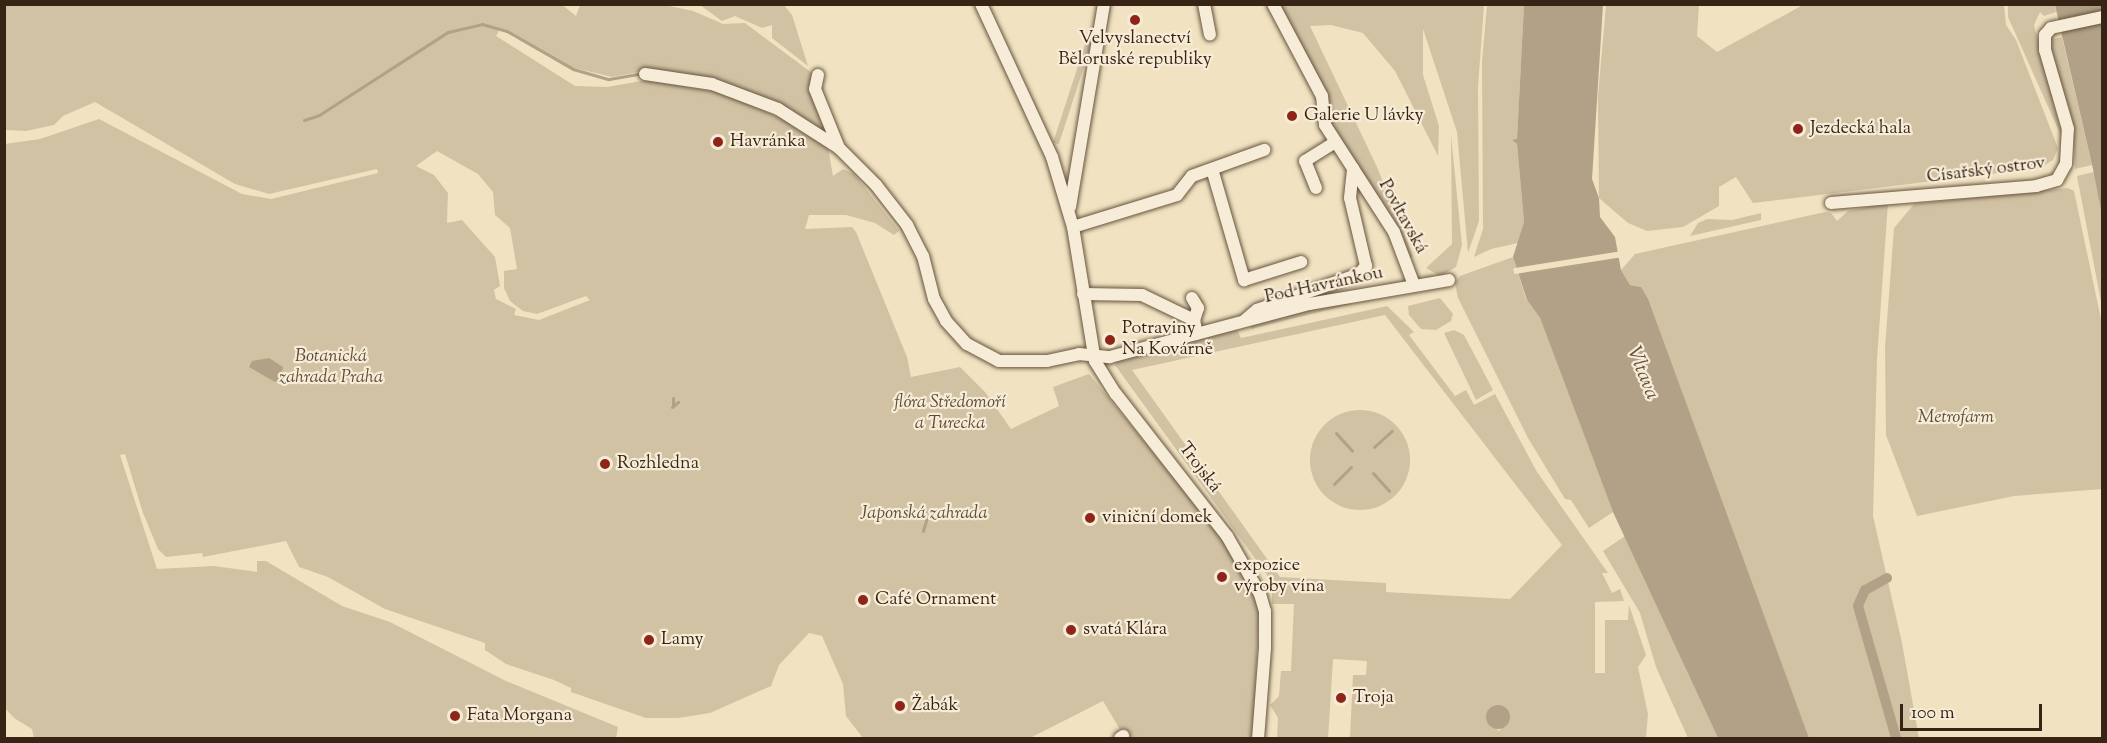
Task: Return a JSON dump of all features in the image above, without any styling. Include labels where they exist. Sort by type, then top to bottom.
[{"type":"street","name":"Trojská","points":[[981,4],[1052,157],[1071,221],[1093,355],[1116,394],[1227,536],[1260,594],[1264,648],[1258,738]]},
{"type":"street","points":[[992,24],[996,4]]},
{"type":"street","name":"Trojská","points":[[1071,221],[1077,161],[1104,4]]},
{"type":"street","points":[[1204,4],[1210,34]]},
{"type":"street","name":"Povltavská","points":[[1273,4],[1322,96],[1325,125],[1334,143],[1394,232],[1414,285]]},
{"type":"street","name":"Císařský ostrov","points":[[1831,203],[2036,186],[2059,178],[2066,164],[2069,141],[2065,115],[2044,45],[2045,35],[2051,28],[2103,17]]},
{"type":"street","name":"Pod Havránkou","points":[[645,74],[712,84],[778,109],[839,148],[876,185],[907,225],[923,256],[934,299],[967,344],[999,360],[1019,363],[1093,355],[1110,357],[1309,304],[1414,285]]},
{"type":"street","name":"Pod Havránkou","points":[[818,75],[815,89],[839,148]]},
{"type":"street","points":[[1316,188],[1305,161],[1334,143]]},
{"type":"street","points":[[1071,221],[1177,195],[1192,176],[1264,150]]},
{"type":"street","points":[[1052,157],[1064,166],[1077,161]]},
{"type":"street","name":"Povltavská","points":[[1353,168],[1350,198],[1366,266]]},
{"type":"street","points":[[1212,169],[1244,280],[1301,262]]},
{"type":"street","name":"Pod Havránkou","points":[[1242,323],[1257,310],[1359,274],[1366,266]]},
{"type":"street","points":[[1414,285],[1449,280]]},
{"type":"street","points":[[1083,294],[1142,295],[1194,320]]},
{"type":"street","points":[[1192,298],[1198,308],[1194,320],[1197,334]]},
{"type":"green space","points":[[561,4],[576,16],[580,5],[660,4],[693,11],[723,24],[745,23],[812,73],[811,86],[827,133],[778,102],[710,80],[656,69],[612,77],[566,66],[500,29],[496,36],[575,86],[607,87],[647,80],[727,94],[784,120],[828,148],[833,176],[843,169],[854,174],[899,231],[894,235],[875,223],[846,215],[809,215],[805,229],[852,227],[856,232],[907,357],[911,377],[960,367],[985,392],[1011,429],[1059,406],[1053,387],[1089,374],[1214,527],[1246,578],[1241,581],[1245,588],[1251,589],[1259,609],[1253,738],[1125,738],[1103,701],[1030,738],[863,738],[846,716],[843,684],[822,636],[809,633],[779,665],[771,686],[710,713],[678,718],[646,718],[571,692],[571,688],[554,680],[506,664],[485,650],[485,643],[385,609],[328,577],[299,567],[286,541],[203,557],[202,553],[166,557],[158,549],[143,513],[125,454],[120,455],[157,569],[214,566],[257,572],[257,561],[266,561],[342,606],[390,622],[506,681],[618,727],[616,738],[34,738],[32,729],[14,718],[4,707],[5,144],[40,139],[99,119],[242,194],[271,199],[378,173],[377,169],[269,194],[235,184],[95,102],[63,116],[54,125],[26,131],[5,130],[4,5]],"holes":[[[437,151],[478,174],[493,192],[495,215],[510,228],[517,269],[504,271],[504,288],[510,301],[523,311],[537,314],[586,296],[590,300],[539,320],[514,315],[516,309],[496,299],[494,290],[500,286],[495,257],[462,220],[447,223],[448,193],[434,175],[416,166]]]},
{"type":"green space","points":[[700,5],[784,5],[792,15],[808,66],[772,38],[772,25],[762,28],[735,16],[722,21]]},
{"type":"green space","points":[[1275,5],[1484,5],[1478,87],[1479,221],[1468,253],[1457,132],[1423,29],[1423,75],[1439,126],[1438,156],[1395,71],[1363,33],[1331,25],[1310,26],[1377,167],[1413,256],[1409,261],[1337,138]]},
{"type":"green space","points":[[1487,5],[1524,5],[1517,140],[1512,140],[1517,144],[1524,222],[1518,243],[1491,249],[1474,257],[1483,229],[1482,62]]},
{"type":"green space","points":[[1606,5],[1699,5],[1697,36],[1717,52],[1803,5],[2004,5],[2006,25],[2016,40],[2058,148],[2053,160],[2040,168],[1753,203],[1736,177],[1719,187],[1719,206],[1683,227],[1647,231],[1628,223],[1599,198],[1598,96]]},
{"type":"green space","points":[[2008,5],[2055,5],[2056,12],[2044,16],[2040,12],[2034,25],[2063,140],[2008,17]]},
{"type":"green space","points":[[1088,35],[1094,37],[1059,144],[1053,142]]},
{"type":"green space","points":[[2062,37],[2092,165],[2075,169],[2073,122],[2049,40]]},
{"type":"green space","points":[[1451,135],[1462,245],[1456,267],[1440,276],[1426,268],[1452,244]]},
{"type":"green space","points":[[2094,172],[2102,216],[2102,307],[2077,176]]},
{"type":"green space","name":"Metrofarm","points":[[2068,188],[2074,191],[2102,324],[2102,489],[2014,496],[1917,516],[1886,435],[1885,348],[1894,228],[1914,204]]},
{"type":"green space","points":[[1888,203],[1877,359],[1873,516],[1902,643],[1919,738],[1809,738],[1641,287],[1630,285],[1621,270],[1635,254],[1825,212],[1831,213],[1837,221],[1848,211]]},
{"type":"green space","points":[[1761,213],[1761,220],[1690,236],[1698,223],[1707,219],[1732,220]]},
{"type":"green space","points":[[1513,257],[1526,299],[1540,318],[1613,512],[1589,528],[1571,500],[1565,499],[1528,438],[1458,298],[1455,283],[1460,276]]},
{"type":"green space","points":[[1440,298],[1453,314],[1451,321],[1436,330],[1421,329],[1409,315],[1408,306]]},
{"type":"green space","points":[[1328,304],[1352,304],[1251,329],[1251,325]]},
{"type":"green space","points":[[1387,306],[1414,332],[1409,335],[1455,396],[1466,390],[1474,405],[1495,394],[1537,472],[1608,573],[1602,573],[1612,593],[1620,589],[1624,601],[1595,602],[1595,673],[1605,673],[1605,620],[1628,620],[1629,605],[1646,655],[1638,667],[1648,714],[1646,738],[1350,738],[1353,675],[1366,675],[1367,661],[1333,659],[1328,738],[1277,738],[1278,718],[1270,705],[1279,696],[1281,671],[1291,671],[1294,604],[1272,604],[1272,582],[1115,365],[1117,361],[1237,330],[1241,338]],"holes":[[[1385,315],[1562,545],[1510,599],[1386,592],[1386,583],[1280,577],[1132,370]],[[1493,707],[1503,708],[1509,715],[1499,731],[1489,722]]]},
{"type":"green space","points":[[1454,330],[1464,335],[1493,390],[1476,400],[1444,333]]},
{"type":"green space","points":[[1360,410],[1379,414],[1395,425],[1406,441],[1410,460],[1406,479],[1395,495],[1379,506],[1360,510],[1341,506],[1325,495],[1314,479],[1310,460],[1314,441],[1325,425],[1341,414]]},
{"type":"green space","points":[[1625,536],[1718,738],[1688,738],[1656,667],[1640,613],[1603,551]]},
{"type":"water","name":"Vltava","points":[[1524,5],[1603,5],[1592,179],[1599,198],[1600,217],[1615,237],[1621,270],[1630,285],[1641,287],[1648,299],[1809,738],[1718,738],[1613,512],[1540,318],[1527,300],[1513,257],[1524,222],[1517,144],[1512,140],[1517,139]]},
{"type":"water","points":[[2055,5],[2102,5],[2102,216],[2093,169]]},
{"type":"water","points":[[269,358],[283,367],[281,378],[275,382],[249,367],[252,361]]},
{"type":"water","points":[[1498,705],[1506,709],[1510,717],[1506,725],[1498,729],[1490,725],[1486,717],[1490,709]]},
{"type":"pier","points":[[1622,251],[1623,257],[1514,274],[1513,268]]},
{"type":"waterway","points":[[304,120],[319,115],[448,32],[482,24],[507,31],[573,69],[609,79],[643,73]]},
{"type":"waterway","points":[[673,398],[673,405]]},
{"type":"waterway","points":[[672,407],[678,402]]},
{"type":"waterway","points":[[1374,447],[1392,431]]},
{"type":"waterway","points":[[1336,433],[1352,451]]},
{"type":"waterway","points":[[1334,484],[1351,467]]},
{"type":"waterway","points":[[1373,473],[1389,491]]},
{"type":"waterway","points":[[923,508],[927,517],[923,531]]},
{"type":"waterway","points":[[1887,578],[1865,590],[1858,606],[1896,738]]},
{"type":"place","name":"Velvyslanectví Běloruské republiky","points":[[1135,20]]},
{"type":"place","name":"Galerie U lávky","points":[[1292,116]]},
{"type":"place","name":"Jezdecká hala","points":[[1798,129]]},
{"type":"place","name":"Havránka","points":[[718,142]]},
{"type":"place","name":"Potraviny Na Kovárně","points":[[1110,340]]},
{"type":"place","name":"Rozhledna","points":[[605,464]]},
{"type":"place","name":"viniční domek","points":[[1090,518]]},
{"type":"place","name":"expozice výroby vína","points":[[1222,577]]},
{"type":"place","name":"Café Ornament","points":[[863,600]]},
{"type":"place","name":"svatá Klára","points":[[1071,630]]},
{"type":"place","name":"Lamy","points":[[649,640]]},
{"type":"place","name":"Troja","points":[[1341,698]]},
{"type":"place","name":"Žabák","points":[[900,706]]},
{"type":"place","name":"Fata Morgana","points":[[455,716]]},
{"type":"park label","name":"Botanická zahrada Praha","points":[[331,368]]},
{"type":"park label","name":"flóra Středomoří a Turecka","points":[[950,414]]},
{"type":"park label","name":"Japonská zahrada","points":[[924,514]]}]
